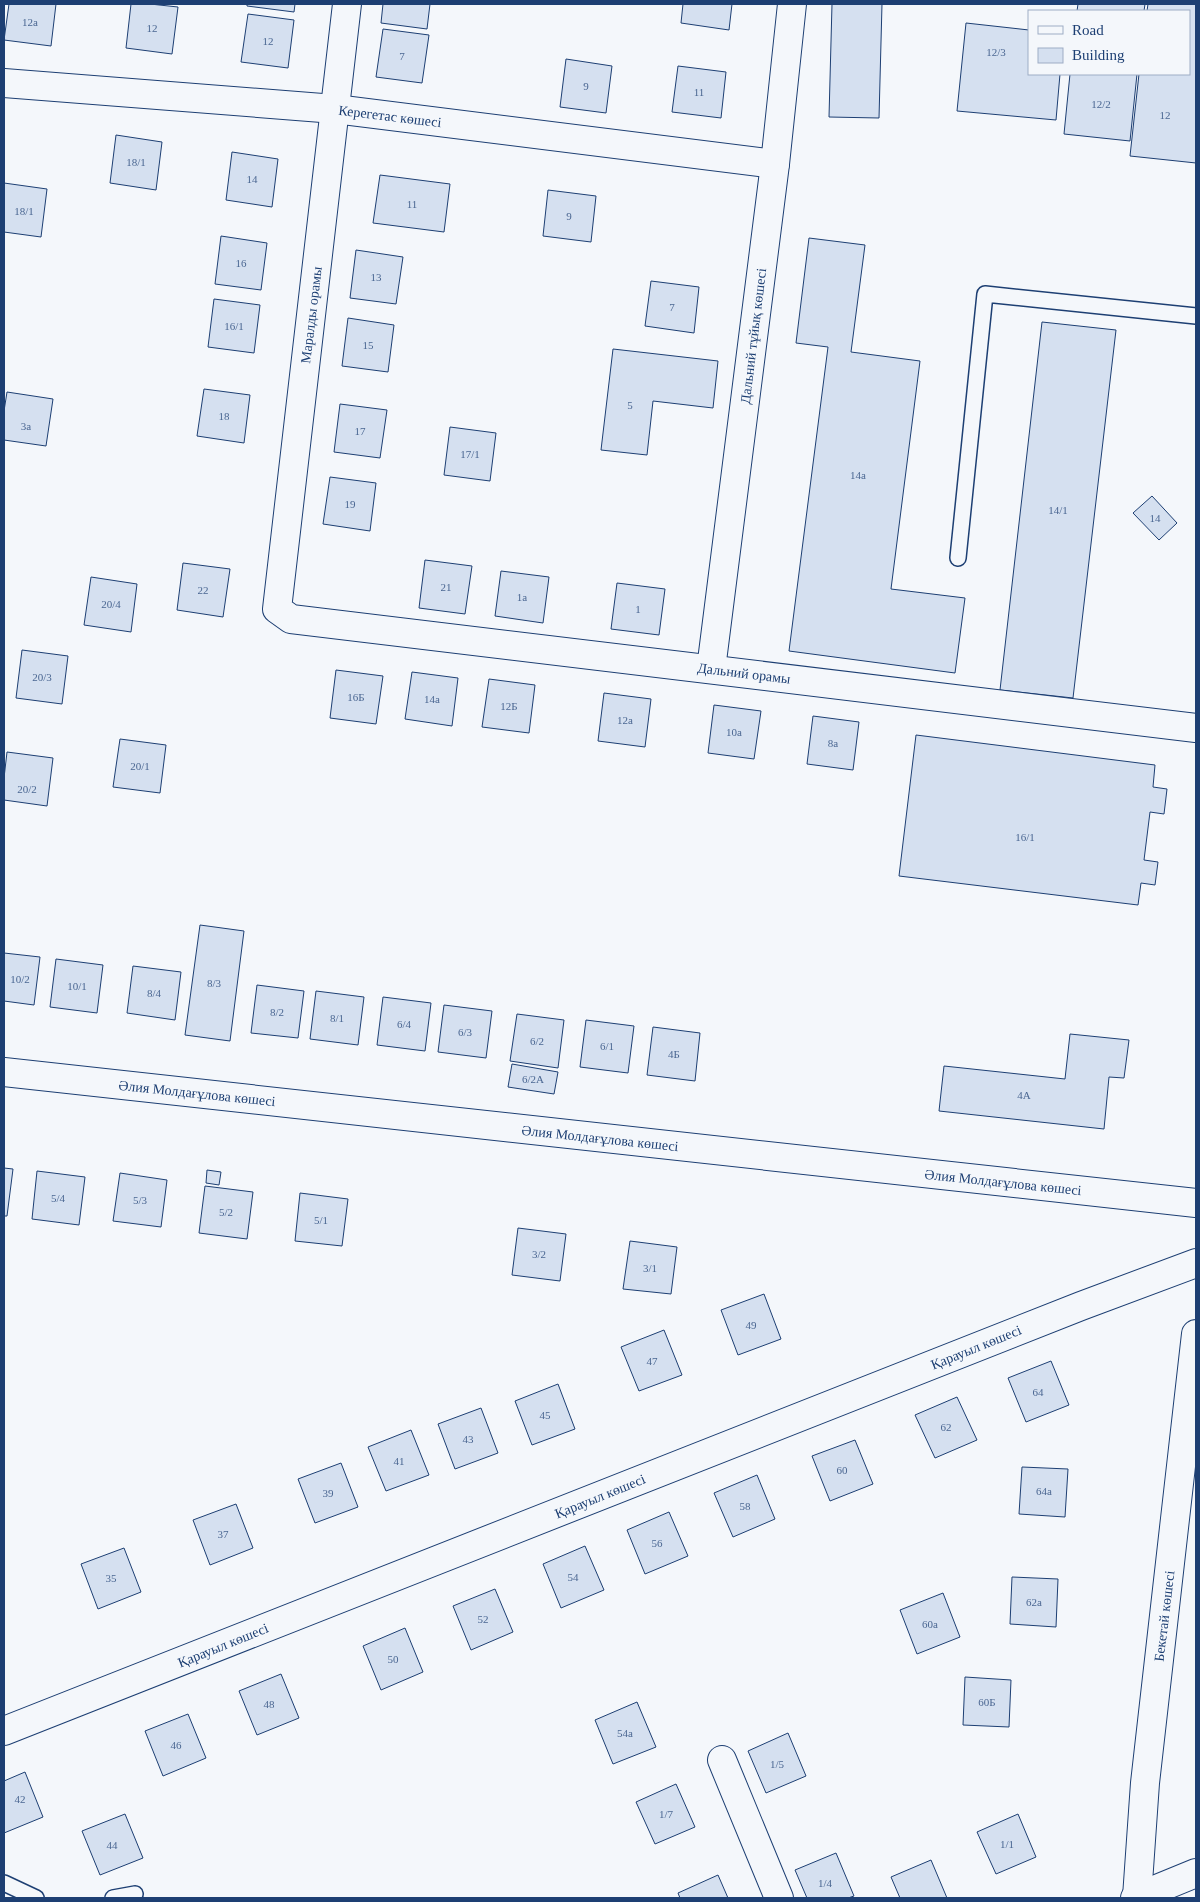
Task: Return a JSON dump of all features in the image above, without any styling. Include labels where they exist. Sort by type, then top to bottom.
[{"type":"street","name":"Маралды орамы","points":[[291,619],[277,609],[347,4]]},
{"type":"street","name":"Дальний тұйық көшесі","points":[[711,669],[775,164],[792,4]]},
{"type":"street","name":"Керегетас көшесі","points":[[4,83],[334,109],[775,164]]},
{"type":"street","name":"Дальний орамы","points":[[291,619],[1196,728]]},
{"type":"street","name":"Әлия Молдағұлова көшесі","points":[[4,1072],[1196,1203]]},
{"type":"street","name":"Қарауыл көшесі","points":[[4,1732],[1062,1313],[1196,1263]]},
{"type":"street","name":"Бекетай көшесі","points":[[1136,1898],[1145,1783],[1196,1334]]},
{"type":"street","points":[[722,1760],[779,1898]]},
{"type":"street","points":[[1136,1898],[1196,1873]]},
{"type":"lane","points":[[958,558],[985,294],[1196,316]]},
{"type":"lane","points":[[4,1883],[36,1898]]},
{"type":"lane","points":[[113,1898],[135,1894]]},
{"type":"building","points":[[9,4],[56,4],[51,46],[4,40]]},
{"type":"building","points":[[131,4],[178,7],[172,54],[126,48]]},
{"type":"building","points":[[247,4],[295,4],[294,12],[247,6]]},
{"type":"building","points":[[383,4],[430,4],[427,29],[381,23]]},
{"type":"building","points":[[683,4],[732,4],[729,30],[681,23]]},
{"type":"building","points":[[832,4],[882,4],[879,118],[829,117]]},
{"type":"building","points":[[1078,4],[1145,4],[1144,10],[1077,10]]},
{"type":"building","points":[[1148,4],[1196,4],[1196,163],[1130,156],[1139,75],[1190,75],[1190,10],[1147,10]]},
{"type":"building","points":[[248,14],[294,20],[288,68],[241,62]]},
{"type":"building","points":[[966,23],[1028,30],[1028,75],[1060,75],[1056,120],[957,111]]},
{"type":"building","points":[[383,29],[429,35],[422,83],[376,77]]},
{"type":"building","points":[[566,59],[612,66],[606,113],[560,107]]},
{"type":"building","points":[[678,66],[726,72],[721,118],[672,112]]},
{"type":"building","points":[[1070,75],[1137,75],[1130,141],[1064,134]]},
{"type":"building","points":[[116,135],[162,142],[156,190],[110,183]]},
{"type":"building","points":[[232,152],[278,159],[272,207],[226,200]]},
{"type":"building","points":[[380,175],[450,184],[444,232],[373,223]]},
{"type":"building","points":[[4,183],[47,189],[41,237],[4,232]]},
{"type":"building","points":[[548,190],[596,196],[591,242],[543,236]]},
{"type":"building","points":[[221,236],[267,243],[261,290],[215,284]]},
{"type":"building","points":[[809,238],[865,245],[851,352],[920,361],[891,589],[965,598],[955,673],[789,651],[828,347],[796,343]]},
{"type":"building","points":[[356,250],[403,257],[396,304],[350,298]]},
{"type":"building","points":[[651,281],[699,287],[694,333],[645,326]]},
{"type":"building","points":[[214,299],[260,305],[254,353],[208,347]]},
{"type":"building","points":[[348,318],[394,325],[388,372],[342,366]]},
{"type":"building","points":[[1042,322],[1116,330],[1073,698],[1000,690]]},
{"type":"building","points":[[613,349],[718,361],[713,408],[653,401],[647,455],[601,450]]},
{"type":"building","points":[[204,389],[250,395],[244,443],[197,436]]},
{"type":"building","points":[[7,392],[53,399],[46,446],[4,440],[4,411]]},
{"type":"building","points":[[340,404],[387,410],[380,458],[334,452]]},
{"type":"building","points":[[450,427],[496,433],[490,481],[444,475]]},
{"type":"building","points":[[330,477],[376,483],[370,531],[323,524]]},
{"type":"building","points":[[1152,496],[1177,523],[1159,540],[1133,513]]},
{"type":"building","points":[[425,560],[472,566],[465,614],[419,608]]},
{"type":"building","points":[[183,563],[230,569],[223,617],[177,610]]},
{"type":"building","points":[[501,571],[549,577],[543,623],[495,616]]},
{"type":"building","points":[[91,577],[137,584],[131,632],[84,625]]},
{"type":"building","points":[[617,583],[665,589],[659,635],[611,629]]},
{"type":"building","points":[[22,650],[68,656],[62,704],[16,698]]},
{"type":"building","points":[[336,670],[383,676],[376,724],[330,718]]},
{"type":"building","points":[[412,672],[458,678],[452,726],[405,719]]},
{"type":"building","points":[[489,679],[535,685],[529,733],[482,727]]},
{"type":"building","points":[[604,693],[651,699],[645,747],[598,741]]},
{"type":"building","points":[[714,705],[761,711],[754,759],[708,753]]},
{"type":"building","points":[[813,716],[859,722],[853,770],[807,764]]},
{"type":"building","points":[[916,735],[1155,765],[1153,787],[1167,789],[1164,814],[1150,812],[1144,860],[1158,862],[1155,885],[1141,883],[1138,905],[899,876]]},
{"type":"building","points":[[120,739],[166,745],[160,793],[113,787]]},
{"type":"building","points":[[7,752],[53,758],[47,806],[4,800]]},
{"type":"building","points":[[200,925],[244,931],[230,1041],[185,1035]]},
{"type":"building","points":[[4,953],[40,957],[34,1005],[4,1001]]},
{"type":"building","points":[[56,959],[103,965],[97,1013],[50,1007]]},
{"type":"building","points":[[133,966],[181,972],[175,1020],[127,1013]]},
{"type":"building","points":[[257,985],[304,991],[298,1038],[251,1033]]},
{"type":"building","points":[[316,991],[364,997],[358,1045],[310,1039]]},
{"type":"building","points":[[383,997],[431,1003],[425,1051],[377,1045]]},
{"type":"building","points":[[444,1005],[492,1011],[486,1058],[438,1052]]},
{"type":"building","points":[[517,1014],[564,1020],[558,1068],[510,1061]]},
{"type":"building","points":[[586,1020],[634,1026],[628,1073],[580,1067]]},
{"type":"building","points":[[653,1027],[700,1033],[695,1081],[647,1075]]},
{"type":"building","points":[[1070,1034],[1129,1040],[1124,1078],[1109,1077],[1104,1129],[939,1111],[944,1066],[1065,1079]]},
{"type":"building","points":[[512,1064],[558,1072],[554,1094],[508,1087]]},
{"type":"building","points":[[4,1168],[13,1169],[7,1216],[4,1216]]},
{"type":"building","points":[[207,1170],[221,1172],[219,1185],[206,1183]]},
{"type":"building","points":[[37,1171],[85,1177],[79,1225],[32,1219]]},
{"type":"building","points":[[120,1173],[167,1180],[161,1227],[113,1221]]},
{"type":"building","points":[[205,1186],[253,1192],[247,1239],[199,1233]]},
{"type":"building","points":[[300,1193],[348,1199],[342,1246],[295,1241]]},
{"type":"building","points":[[518,1228],[566,1234],[560,1281],[512,1275]]},
{"type":"building","points":[[630,1241],[677,1247],[671,1294],[623,1289]]},
{"type":"building","points":[[764,1294],[781,1339],[738,1355],[721,1310]]},
{"type":"building","points":[[664,1330],[682,1375],[639,1391],[621,1347]]},
{"type":"building","points":[[1051,1361],[1069,1405],[1026,1422],[1008,1378]]},
{"type":"building","points":[[558,1384],[575,1429],[532,1445],[515,1401]]},
{"type":"building","points":[[957,1397],[977,1440],[935,1458],[915,1415]]},
{"type":"building","points":[[481,1408],[498,1453],[455,1469],[438,1424]]},
{"type":"building","points":[[411,1430],[429,1475],[386,1491],[368,1447]]},
{"type":"building","points":[[855,1440],[873,1484],[830,1501],[812,1456]]},
{"type":"building","points":[[341,1463],[358,1507],[315,1523],[298,1479]]},
{"type":"building","points":[[1022,1467],[1068,1469],[1065,1517],[1019,1514]]},
{"type":"building","points":[[757,1475],[775,1519],[733,1537],[714,1493]]},
{"type":"building","points":[[236,1504],[253,1548],[210,1565],[193,1520]]},
{"type":"building","points":[[669,1512],[688,1556],[645,1574],[627,1530]]},
{"type":"building","points":[[585,1546],[604,1590],[561,1608],[543,1564]]},
{"type":"building","points":[[124,1548],[141,1592],[98,1609],[81,1564]]},
{"type":"building","points":[[1012,1577],[1058,1579],[1056,1627],[1010,1624]]},
{"type":"building","points":[[495,1589],[513,1632],[471,1650],[453,1606]]},
{"type":"building","points":[[943,1593],[960,1637],[917,1654],[900,1610]]},
{"type":"building","points":[[405,1628],[423,1672],[381,1690],[363,1646]]},
{"type":"building","points":[[281,1674],[299,1718],[257,1735],[239,1691]]},
{"type":"building","points":[[965,1677],[1011,1680],[1009,1727],[963,1725]]},
{"type":"building","points":[[637,1702],[656,1747],[613,1764],[595,1720]]},
{"type":"building","points":[[188,1714],[206,1758],[163,1776],[145,1731]]},
{"type":"building","points":[[788,1733],[806,1776],[766,1793],[748,1751]]},
{"type":"building","points":[[25,1772],[43,1817],[4,1833],[4,1781]]},
{"type":"building","points":[[676,1784],[695,1827],[655,1844],[636,1802]]},
{"type":"building","points":[[125,1814],[143,1858],[100,1875],[82,1831]]},
{"type":"building","points":[[1018,1814],[1036,1857],[996,1874],[977,1832]]},
{"type":"building","points":[[836,1853],[854,1896],[848,1898],[807,1898],[795,1870]]},
{"type":"building","points":[[931,1860],[947,1898],[900,1898],[891,1877]]},
{"type":"building","points":[[718,1875],[728,1898],[680,1898],[678,1893]]}]
